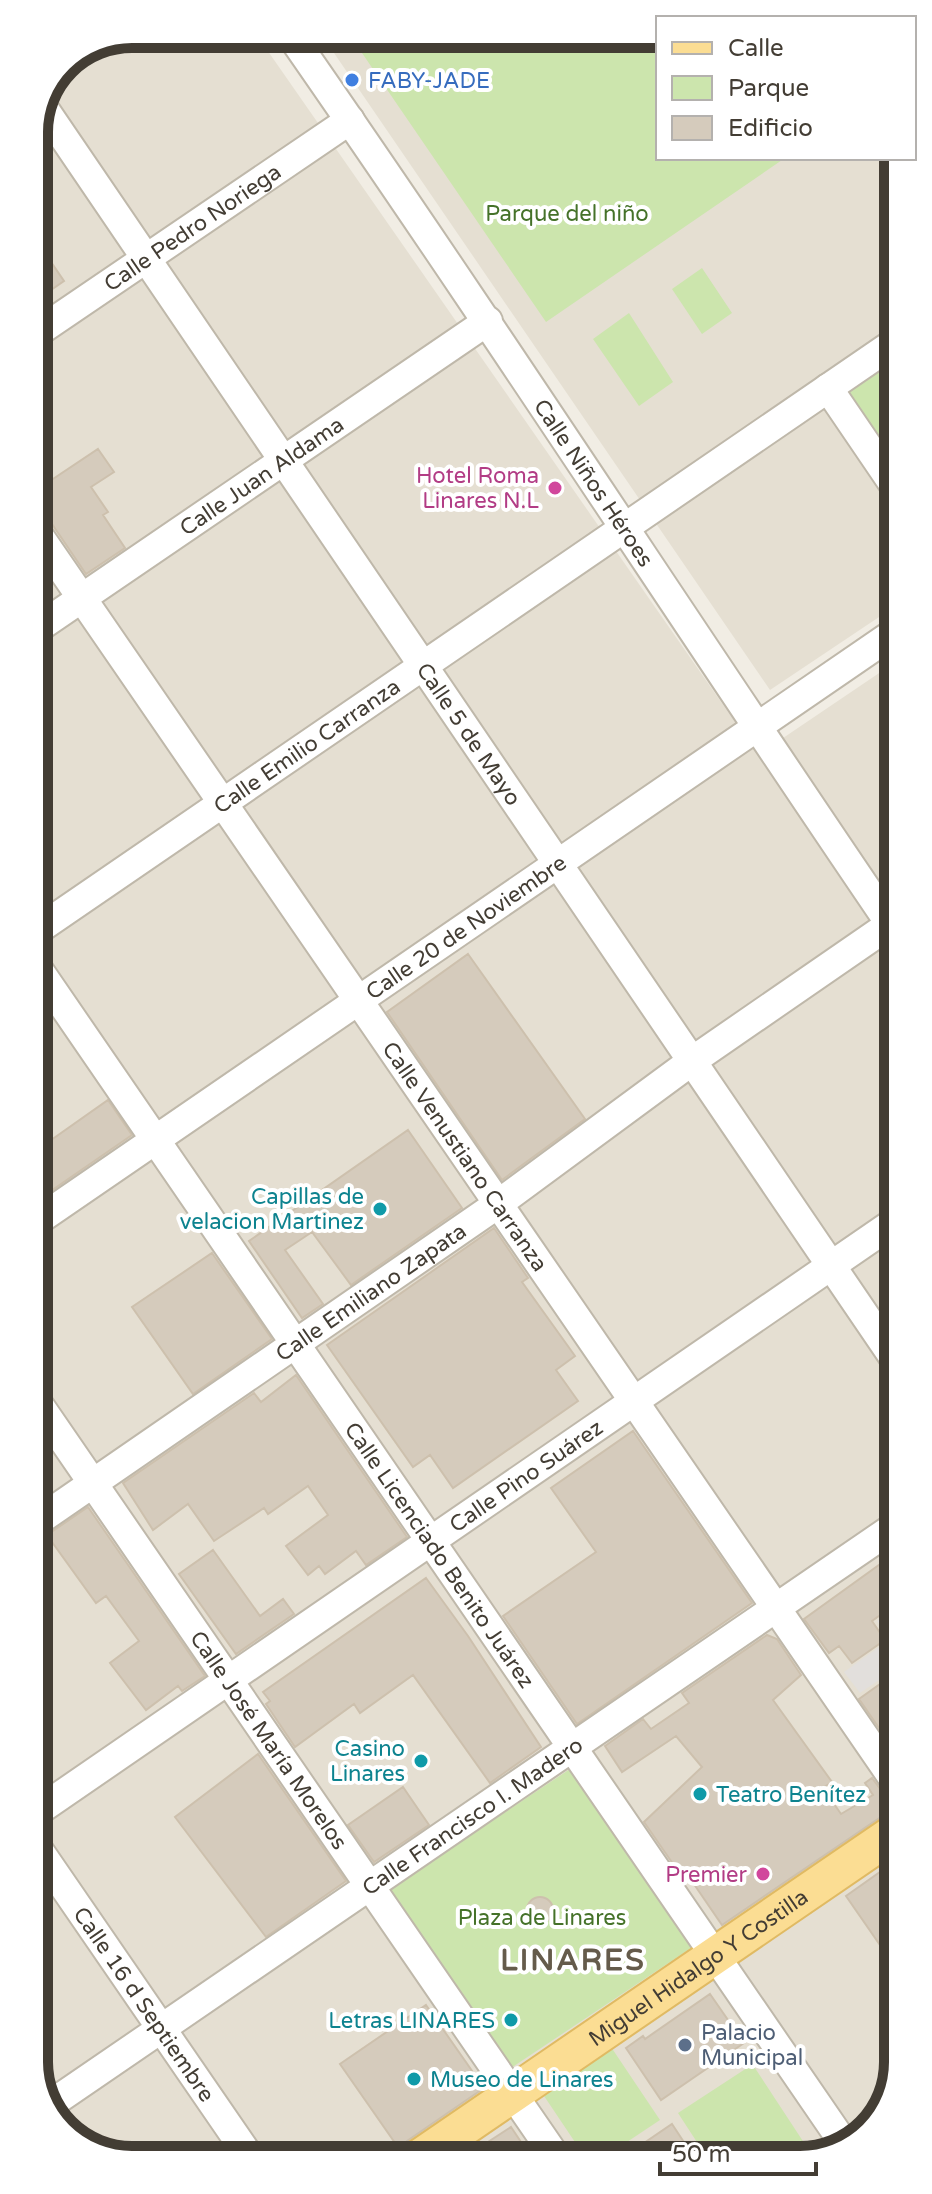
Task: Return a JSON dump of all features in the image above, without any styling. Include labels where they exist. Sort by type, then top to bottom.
[{"type":"main road","name":"Miguel Hidalgo Y Costilla","points":[[436,2146],[884,1840]]},
{"type":"street","name":"Calle Niños Héroes","points":[[300,48],[488,321],[623,528],[884,912]]},
{"type":"street","name":"Calle 5 de Mayo","points":[[50,117],[884,1343]]},
{"type":"street","name":"Calle Pedro Noriega","points":[[48,325],[350,120]]},
{"type":"street","name":"Calle Juan Aldama","points":[[48,621],[488,321]]},
{"type":"street","name":"Calle Emilio Carranza","points":[[48,923],[884,350]]},
{"type":"street","points":[[828,388],[884,470]]},
{"type":"street","name":"Calle Venustiano Carranza","points":[[48,549],[884,1765]]},
{"type":"street","name":"Calle 20 de Noviembre","points":[[48,1213],[884,640]]},
{"type":"street","name":"Calle Emiliano Zapata","points":[[48,1514],[498,1204],[692,1061],[884,931]]},
{"type":"street","name":"Calle Licenciado Benito Juárez","points":[[48,984],[839,2136]]},
{"type":"street","name":"Calle Pino Suárez","points":[[48,1804],[884,1229]]},
{"type":"street","name":"Calle José María Morelos","points":[[48,1418],[549,2146]]},
{"type":"street","name":"Calle Francisco I. Madero","points":[[57,2100],[884,1534]]},
{"type":"street","name":"Calle 16 d Septiembre","points":[[48,1864],[242,2146]]},
{"type":"shaded area","points":[[266,48],[758,755],[884,670],[884,2062],[880,2089],[873,2104],[851,2129],[827,2142],[800,2146],[126,2146],[105,2142],[81,2129],[62,2109],[52,2089],[48,2062],[48,126],[57,95],[76,69],[105,52],[121,49]]},
{"type":"shaded area","points":[[331,48],[656,48],[656,160],[884,160],[884,614],[770,690]]},
{"type":"shaded area","points":[[884,1616],[884,1632],[877,1621]]},
{"type":"shaded area","points":[[884,1644],[884,1677],[860,1693],[844,1672]]},
{"type":"green space","name":"Parque del niño","points":[[359,48],[656,48],[656,160],[782,160],[546,322]]},
{"type":"green space","points":[[702,268],[732,313],[702,334],[672,289]]},
{"type":"green space","points":[[629,313],[673,382],[639,406],[593,339]]},
{"type":"green space","points":[[884,364],[884,452],[843,393]]},
{"type":"green space","name":"Plaza de Linares","points":[[573,1767],[694,1946],[511,2068],[390,1889]]},
{"type":"green space","points":[[607,2041],[660,2120],[621,2146],[578,2146],[538,2087]]},
{"type":"green space","points":[[753,2064],[806,2145],[699,2146],[678,2113]]},
{"type":"building","points":[[48,258],[64,281],[48,292]]},
{"type":"building","points":[[98,449],[114,472],[91,487],[108,512],[103,515],[125,548],[86,574],[48,518],[48,482]]},
{"type":"building","points":[[468,954],[585,1119],[502,1180],[387,1012]]},
{"type":"building","points":[[108,1100],[132,1135],[48,1193],[48,1142]]},
{"type":"building","name":"Capillas de velacion Martinez","points":[[408,1130],[462,1208],[351,1285],[312,1232],[285,1250],[323,1304],[302,1318],[249,1241]]},
{"type":"building","points":[[494,1228],[528,1278],[522,1282],[575,1356],[556,1370],[578,1401],[453,1488],[430,1455],[413,1467],[327,1345]]},
{"type":"building","points":[[212,1253],[272,1339],[193,1394],[132,1307]]},
{"type":"building","points":[[296,1375],[407,1537],[366,1565],[356,1551],[325,1574],[319,1566],[308,1575],[286,1546],[328,1515],[308,1486],[268,1514],[264,1508],[214,1541],[188,1504],[153,1530],[123,1483],[254,1393],[261,1402]]},
{"type":"building","points":[[633,1431],[752,1603],[577,1724],[503,1616],[596,1552],[551,1488]]},
{"type":"building","points":[[88,1507],[205,1676],[182,1691],[178,1686],[146,1710],[110,1663],[139,1641],[106,1596],[96,1603],[48,1534]]},
{"type":"building","points":[[213,1550],[260,1616],[283,1599],[294,1614],[236,1654],[179,1574]]},
{"type":"building","points":[[884,1561],[884,1612],[872,1621],[884,1641],[852,1663],[839,1646],[829,1653],[804,1619]]},
{"type":"building","points":[[426,1578],[541,1747],[490,1783],[413,1675],[360,1713],[354,1704],[295,1747],[266,1704],[270,1701],[263,1692]]},
{"type":"building","points":[[767,1635],[777,1639],[801,1675],[773,1700],[832,1782],[823,1788],[841,1814],[873,1795],[865,1783],[872,1778],[884,1794],[884,1815],[722,1925],[685,1871],[680,1874],[644,1822],[702,1767],[676,1736],[622,1772],[605,1746],[643,1719],[651,1729],[689,1703],[682,1693]]},
{"type":"building","points":[[884,1681],[884,1735],[859,1699]]},
{"type":"building","points":[[258,1754],[346,1881],[266,1937],[175,1817]]},
{"type":"building","points":[[403,1787],[429,1825],[374,1862],[348,1825]]},
{"type":"building","points":[[884,1869],[884,1951],[846,1896]]},
{"type":"building","points":[[540,1897],[549,1901],[553,1910],[549,1919],[540,1923],[531,1919],[527,1910],[531,1901]]},
{"type":"building","name":"Palacio Municipal","points":[[710,1994],[744,2043],[661,2100],[626,2048],[643,2036],[645,2039]]},
{"type":"building","name":"Museo de Linares","points":[[426,2005],[484,2088],[403,2146],[397,2146],[340,2064]]},
{"type":"building","points":[[672,2124],[686,2146],[640,2146]]},
{"type":"building","points":[[511,2127],[524,2146],[482,2146]]},
{"type":"place","name":"FABY-JADE","points":[[352,80]]},
{"type":"place","name":"Hotel Roma Linares N.L","points":[[555,488]]},
{"type":"place","name":"Capillas de velacion Martinez","points":[[380,1209]]},
{"type":"place","name":"Casino Linares","points":[[421,1761]]},
{"type":"place","name":"Teatro Benítez","points":[[700,1794]]},
{"type":"place","name":"Premier","points":[[763,1874]]},
{"type":"place","name":"Letras LINARES","points":[[511,2020]]},
{"type":"place","name":"Palacio Municipal","points":[[685,2045]]},
{"type":"place","name":"Museo de Linares","points":[[414,2079]]},
{"type":"district","name":"LINARES","points":[[573,1960]]}]
